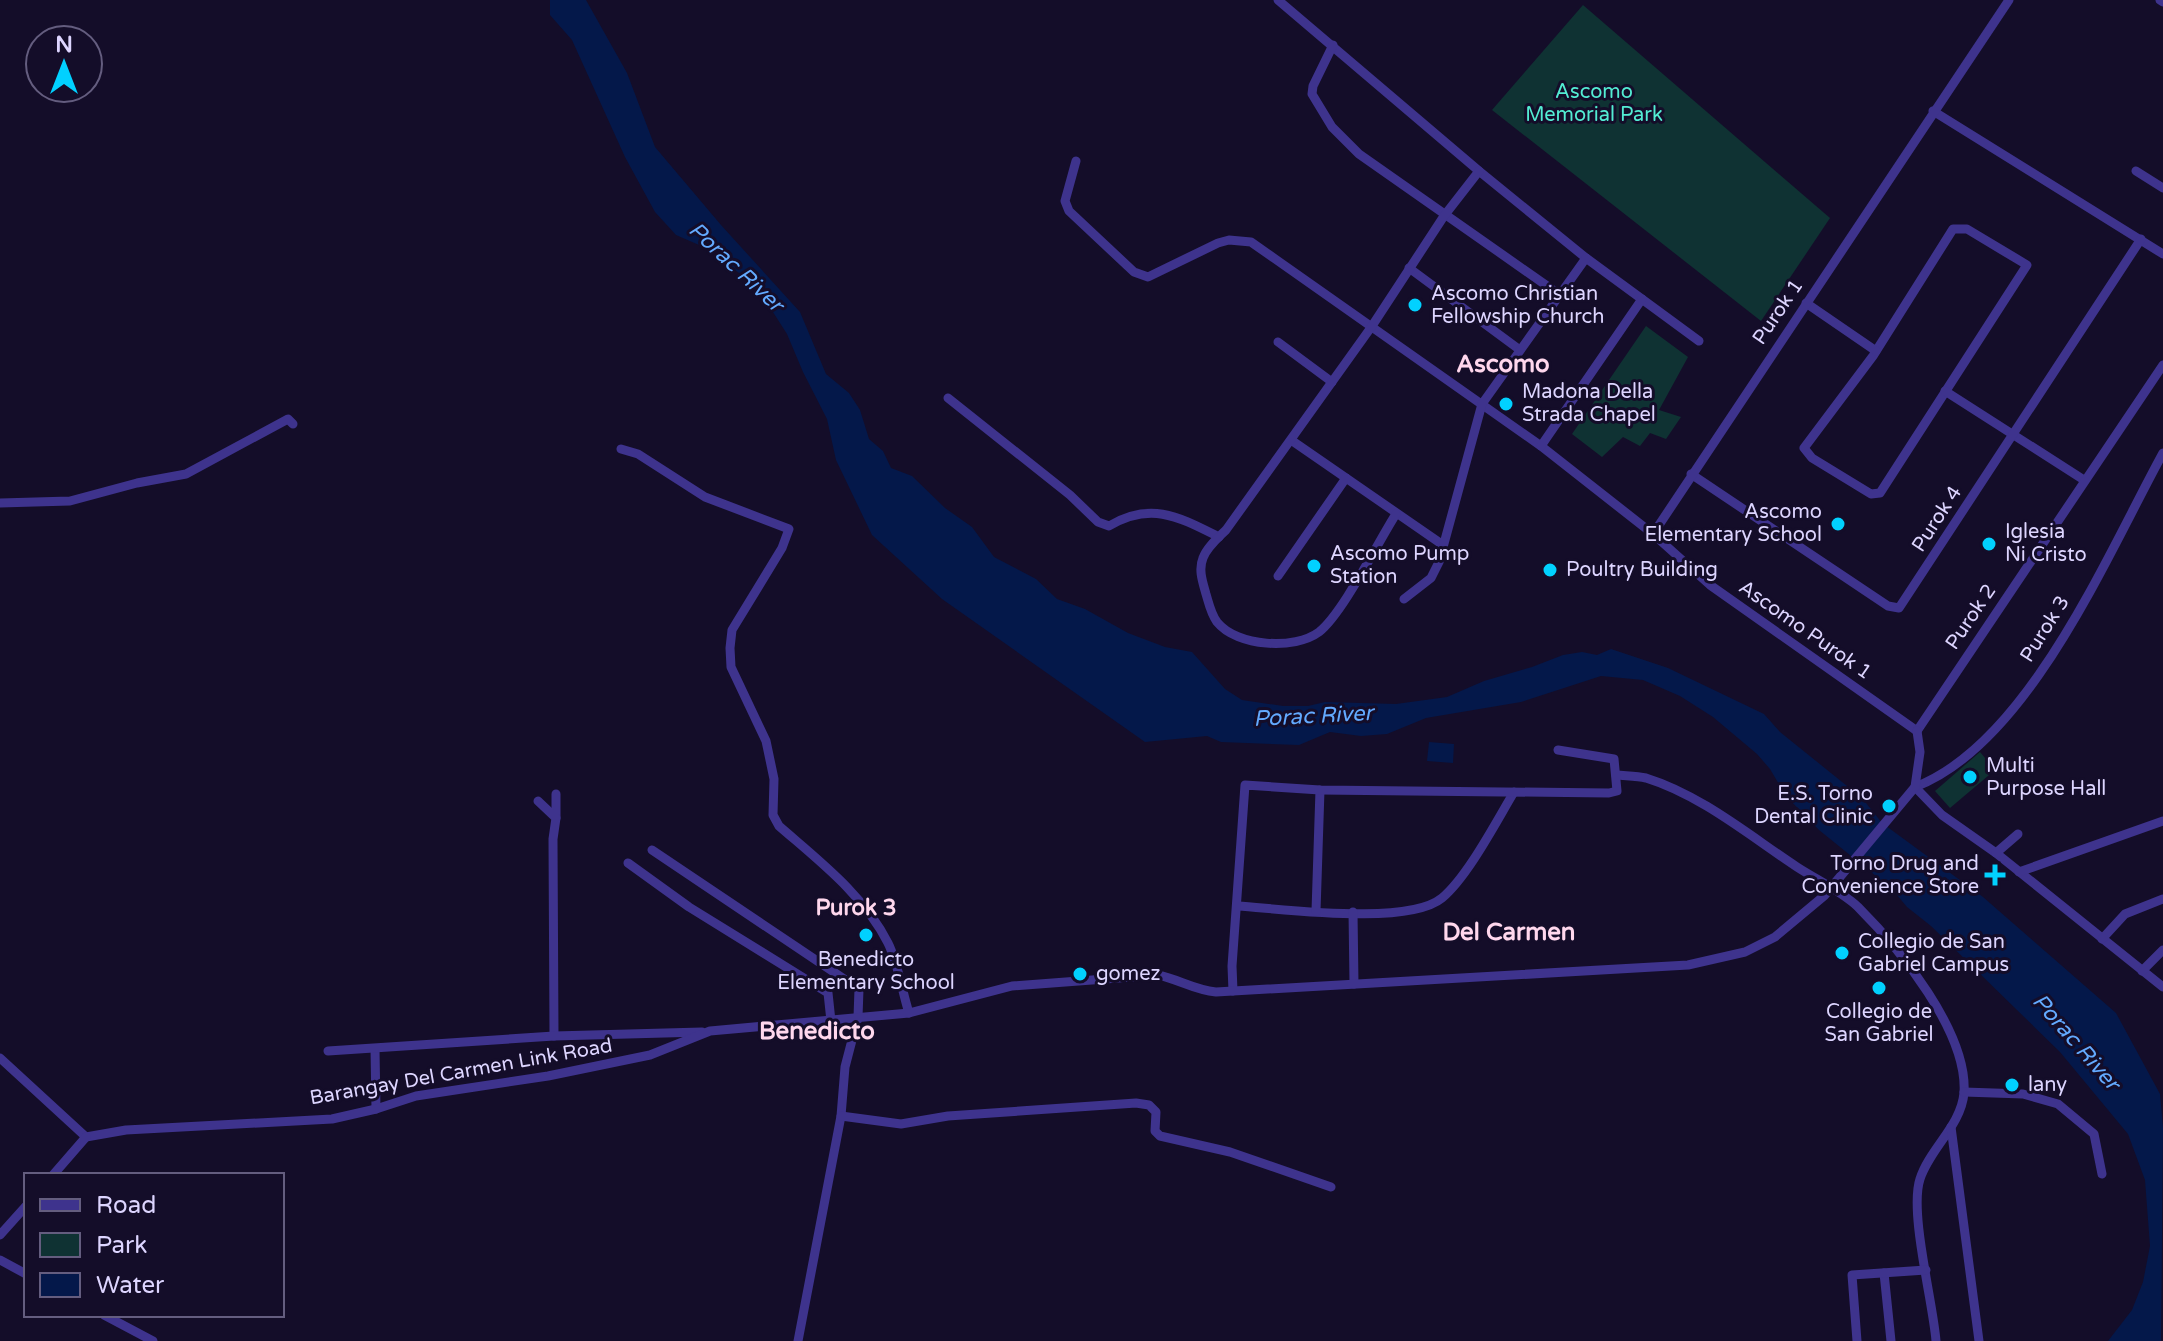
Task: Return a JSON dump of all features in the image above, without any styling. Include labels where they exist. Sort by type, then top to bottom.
[{"type":"street","points":[[1278,0],[1586,258],[1699,341]]},
{"type":"street","name":"Purok 1","points":[[1653,534],[2009,0]]},
{"type":"street","points":[[1333,45],[1312,94],[1332,127],[1359,154],[1560,295]]},
{"type":"street","points":[[1933,111],[2163,254]]},
{"type":"street","name":"Ascomo Purok 1","points":[[1076,161],[1065,201],[1069,211],[1134,272],[1148,277],[1218,243],[1229,240],[1251,242],[1541,446],[1653,534],[1710,585],[1917,731]]},
{"type":"street","points":[[1396,514],[1331,619],[1306,640],[1286,644],[1261,643],[1229,632],[1213,616],[1201,570],[1202,559],[1291,440],[1372,326],[1444,216],[1479,171]]},
{"type":"street","points":[[2136,171],[2163,188]]},
{"type":"street","points":[[1953,229],[1967,229],[2027,265],[1880,493],[1871,494],[1812,458],[1804,448],[1876,351],[1953,229]]},
{"type":"street","name":"Purok 4","points":[[1691,474],[1895,609],[1903,606],[2141,239]]},
{"type":"street","points":[[1404,599],[1431,578],[1482,404],[1586,258]]},
{"type":"street","points":[[1409,268],[1520,350]]},
{"type":"street","points":[[1541,446],[1642,299]]},
{"type":"street","points":[[1806,303],[1876,351]]},
{"type":"street","points":[[1278,342],[1332,382]]},
{"type":"street","name":"Purok 2","points":[[1917,731],[2163,365]]},
{"type":"street","points":[[1945,391],[2084,480]]},
{"type":"street","points":[[948,398],[1070,495],[1098,522],[1109,526],[1140,513],[1157,511],[1219,537]]},
{"type":"street","points":[[0,503],[70,501],[186,474],[288,419],[293,424]]},
{"type":"street","points":[[1291,440],[1443,545]]},
{"type":"street","points":[[621,449],[638,454],[705,497],[789,529],[782,548],[732,630],[731,667],[766,741],[774,779],[773,815],[779,826],[841,882],[888,943],[909,1013]]},
{"type":"street","name":"Purok 3","points":[[1915,787],[1932,781],[1968,757],[2017,705],[2048,662],[2088,593],[2163,453]]},
{"type":"street","points":[[1278,576],[1346,478]]},
{"type":"street","points":[[1917,731],[1920,752],[1915,787],[1942,815],[1996,853],[2163,987]]},
{"type":"street","points":[[1233,991],[1232,966],[1245,785],[1320,790],[1617,791],[1614,759],[1558,750]]},
{"type":"street","points":[[1616,775],[1644,778],[1686,794],[1856,905],[1913,971],[1944,1018],[1958,1054],[1964,1092],[1951,1127],[1928,1161],[1919,1181],[1917,1204],[1936,1341]]},
{"type":"street","name":"Barangay Del Carmen Link Road","points":[[86,1137],[126,1130],[332,1119],[416,1096],[548,1076],[650,1055],[710,1031],[909,1013],[1012,986],[1137,975],[1170,977],[1200,991],[1233,991],[1688,965],[1716,960],[1745,952],[1775,937],[1831,889],[1915,787]]},
{"type":"street","points":[[1316,911],[1320,790]]},
{"type":"street","points":[[1238,906],[1386,914],[1418,910],[1441,899],[1465,870],[1514,792]]},
{"type":"street","points":[[554,1036],[553,839],[556,794]]},
{"type":"street","points":[[538,801],[556,818]]},
{"type":"street","points":[[2019,872],[2163,821]]},
{"type":"street","points":[[1996,853],[2018,834]]},
{"type":"street","points":[[652,850],[859,989],[858,1017],[845,1067],[841,1116],[798,1341]]},
{"type":"street","points":[[628,863],[689,907],[828,993],[831,1021]]},
{"type":"street","points":[[2102,939],[2125,914],[2163,899]]},
{"type":"street","points":[[1353,912],[1354,984]]},
{"type":"street","points":[[2142,971],[2163,950]]},
{"type":"street","points":[[328,1051],[554,1036],[710,1031]]},
{"type":"street","points":[[375,1049],[376,1109]]},
{"type":"street","points":[[0,1058],[86,1137],[55,1173]]},
{"type":"street","points":[[1964,1092],[2023,1094],[2058,1104],[2094,1134],[2102,1174]]},
{"type":"street","points":[[841,1116],[901,1124],[948,1116],[1136,1103],[1149,1105],[1156,1112],[1155,1131],[1160,1136],[1230,1152],[1331,1187]]},
{"type":"street","points":[[1951,1127],[1979,1341]]},
{"type":"street","points":[[0,1235],[24,1208]]},
{"type":"street","points":[[0,1260],[24,1273]]},
{"type":"street","points":[[1857,1341],[1852,1276],[1926,1270]]},
{"type":"street","points":[[1884,1273],[1891,1341]]},
{"type":"street","points":[[108,1317],[153,1341]]},
{"type":"green space","name":"Ascomo Memorial Park","points":[[1583,5],[1830,218],[1761,321],[1492,110]]},
{"type":"green space","points":[[1646,326],[1688,357],[1659,410],[1681,417],[1666,439],[1650,433],[1640,446],[1623,437],[1602,457],[1572,434]]},
{"type":"green space","name":"Multi Purpose Hall","points":[[1980,752],[1995,770],[1950,808],[1935,791]]},
{"type":"water","name":"Porac River","points":[[550,0],[586,0],[627,73],[655,147],[800,312],[826,374],[849,393],[860,410],[869,439],[883,451],[891,468],[912,476],[945,508],[972,527],[994,557],[1036,579],[1057,599],[1085,609],[1128,633],[1165,647],[1192,652],[1225,689],[1242,700],[1308,706],[1325,702],[1396,704],[1447,697],[1484,681],[1563,655],[1582,652],[1597,655],[1611,649],[1668,668],[1764,714],[1780,732],[1862,798],[1882,823],[1983,897],[2116,1013],[2160,1094],[2163,1128],[2161,1341],[2108,1341],[2132,1310],[2143,1282],[2150,1246],[2145,1180],[2128,1134],[2060,1052],[1931,926],[1907,907],[1892,889],[1819,830],[1786,796],[1757,754],[1713,717],[1680,696],[1643,680],[1601,676],[1521,702],[1426,718],[1387,734],[1361,736],[1330,732],[1299,745],[1221,742],[1207,736],[1145,742],[942,599],[872,535],[836,460],[827,419],[787,334],[771,309],[743,276],[706,248],[676,235],[655,212],[625,157],[572,40],[550,15]]},
{"type":"water","points":[[1429,742],[1454,744],[1453,763],[1427,761]]},
{"type":"place","name":"Ascomo Christian Fellowship Church","points":[[1415,305]]},
{"type":"place","name":"Madona Della Strada Chapel","points":[[1506,404]]},
{"type":"place","name":"Ascomo Elementary School","points":[[1838,524]]},
{"type":"place","name":"Iglesia Ni Cristo","points":[[1989,544]]},
{"type":"place","name":"Ascomo Pump Station","points":[[1314,566]]},
{"type":"place","name":"Poultry Building","points":[[1550,570]]},
{"type":"place","name":"Multi Purpose Hall","points":[[1970,777]]},
{"type":"place","name":"E.S. Torno Dental Clinic","points":[[1889,806]]},
{"type":"place","name":"Torno Drug and Convenience Store","points":[[1995,875]]},
{"type":"place","name":"Benedicto Elementary School","points":[[866,935]]},
{"type":"place","name":"Collegio de San Gabriel Campus","points":[[1842,953]]},
{"type":"place","name":"gomez","points":[[1080,974]]},
{"type":"place","name":"Collegio de San Gabriel","points":[[1879,988]]},
{"type":"place","name":"lany","points":[[2012,1085]]},
{"type":"district","name":"Ascomo","points":[[1503,364]]},
{"type":"district","name":"Purok 3","points":[[856,908]]},
{"type":"district","name":"Del Carmen","points":[[1509,932]]},
{"type":"district","name":"Benedicto","points":[[817,1031]]}]
